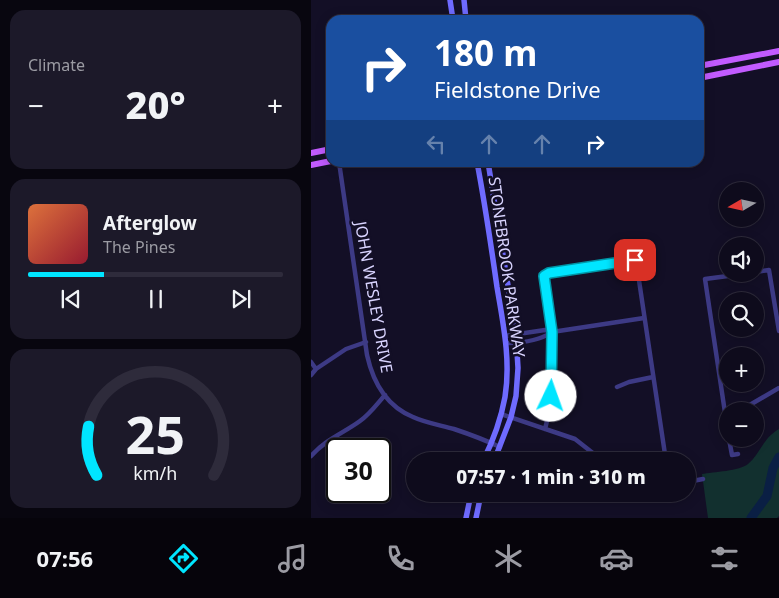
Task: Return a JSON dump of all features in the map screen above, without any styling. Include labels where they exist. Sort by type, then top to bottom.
[{"type":"main road","points":[[450,0],[452,15]]},
{"type":"main road","points":[[463,0],[465,15]]},
{"type":"main road","points":[[704,65],[779,51]]},
{"type":"main road","points":[[726,61],[729,71]]},
{"type":"main road","points":[[719,62],[721,73]]},
{"type":"main road","points":[[704,77],[779,62]]},
{"type":"main road","points":[[311,153],[326,150]]},
{"type":"main road","points":[[311,165],[326,162]]},
{"type":"main road","name":"STONEBROOK PARKWAY","points":[[478,167],[482,181],[505,340],[507,381],[501,414],[487,452]]},
{"type":"main road","name":"STONEBROOK PARKWAY","points":[[489,167],[517,335],[518,368],[515,396],[511,417],[498,452]]},
{"type":"main road","points":[[488,223],[498,222]]},
{"type":"main road","points":[[495,270],[505,269]]},
{"type":"main road","points":[[466,518],[469,502]]},
{"type":"main road","points":[[476,518],[479,502]]},
{"type":"street","name":"JOHN WESLEY DRIVE","points":[[340,167],[373,378],[391,403],[412,417],[454,429],[501,447]]},
{"type":"street","points":[[545,429],[551,396],[552,332],[544,276],[549,273],[635,260],[665,452]]},
{"type":"street","points":[[764,271],[769,270],[779,331]]},
{"type":"street","points":[[719,277],[705,279],[724,402]]},
{"type":"street","points":[[505,340],[517,335],[545,330],[552,332],[644,318]]},
{"type":"street","points":[[505,340],[517,343],[545,337],[552,332]]},
{"type":"street","points":[[311,375],[347,349],[366,342]]},
{"type":"street","points":[[311,362],[316,370]]},
{"type":"street","points":[[617,387],[629,382],[653,377]]},
{"type":"street","points":[[755,402],[779,388]]},
{"type":"street","points":[[311,456],[325,442],[369,414],[385,395]]},
{"type":"street","points":[[501,414],[575,439],[592,452]]},
{"type":"street","points":[[730,447],[732,455],[738,454]]},
{"type":"street","points":[[696,480],[703,479]]},
{"type":"green space","points":[[779,429],[779,516],[777,518],[708,518],[702,474],[733,470],[748,464]]},
{"type":"waterway","points":[[751,518],[767,496],[773,468],[779,457]]},
{"type":"route","points":[[551,396],[553,372],[552,332],[544,276],[549,273],[635,260]]}]
